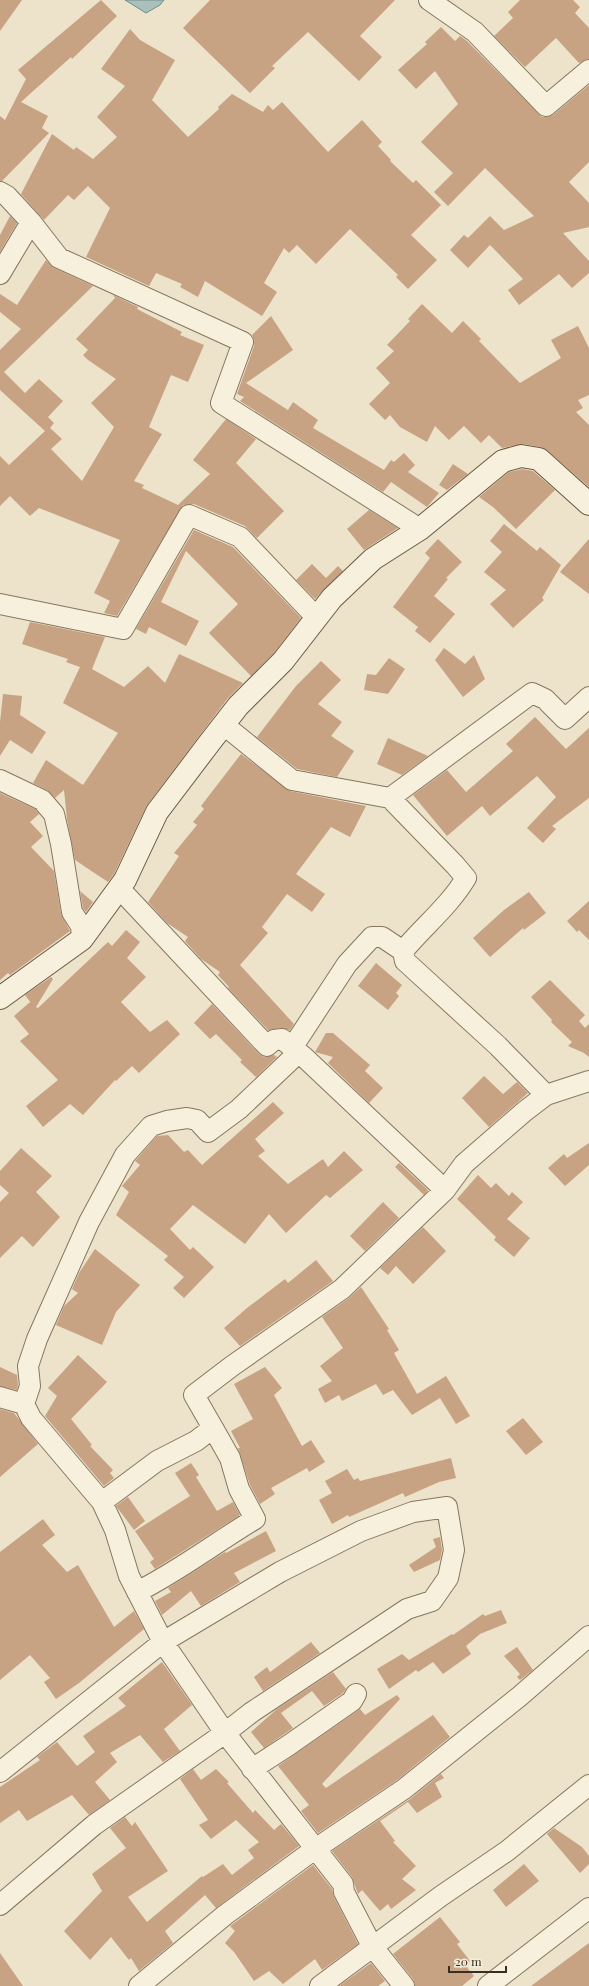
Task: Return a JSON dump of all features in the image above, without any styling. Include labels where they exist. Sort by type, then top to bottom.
[{"type":"street","points":[[429,0],[475,32],[546,106],[589,70]]},
{"type":"street","points":[[0,192],[7,196],[31,222],[59,258],[243,342],[221,403],[420,529]]},
{"type":"street","points":[[0,274],[31,222]]},
{"type":"street","points":[[0,998],[82,939],[125,880],[157,812],[238,706],[283,661],[332,598],[373,560],[420,529],[503,461],[521,456],[539,459],[589,504]]},
{"type":"street","points":[[0,604],[123,629],[189,515],[240,537],[316,618]]},
{"type":"street","points":[[390,798],[532,694],[545,699],[565,719],[589,696]]},
{"type":"street","points":[[224,725],[292,780],[390,798],[466,878],[459,890],[403,951]]},
{"type":"street","points":[[0,780],[42,800],[54,814],[62,844],[72,912],[81,926],[82,939]]},
{"type":"street","points":[[119,888],[267,1046],[274,1040],[282,1039],[445,1190]]},
{"type":"street","points":[[404,1986],[372,1946],[344,1892],[343,1884],[225,1733],[163,1642],[129,1576],[115,1530],[102,1502],[31,1418],[24,1404],[30,1386],[28,1366],[37,1339],[89,1222],[125,1156],[151,1126],[167,1121],[186,1118],[197,1120],[208,1132],[239,1109],[295,1050],[347,964],[372,937],[382,937],[403,951],[405,961],[498,1046],[546,1095]]},
{"type":"street","points":[[137,1592],[166,1578],[217,1542],[255,1519],[239,1489],[230,1458],[194,1395],[232,1366],[342,1289],[445,1190],[464,1164],[546,1095],[589,1081]]},
{"type":"street","points":[[0,1397],[24,1404]]},
{"type":"street","points":[[102,1502],[157,1461],[196,1441],[213,1428]]},
{"type":"street","points":[[0,1772],[163,1642],[280,1572],[361,1531],[412,1512],[447,1507],[454,1550],[448,1578],[432,1601],[407,1609],[252,1712],[225,1733],[94,1825],[0,1905]]},
{"type":"street","points":[[140,1986],[225,1915],[315,1849],[404,1788],[520,1696],[589,1636]]},
{"type":"street","points":[[252,1769],[346,1705],[356,1694]]},
{"type":"street","points":[[320,1986],[441,1896],[506,1852],[589,1785]]},
{"type":"street","points":[[488,1986],[589,1908]]},
{"type":"water","points":[[125,0],[164,0],[160,5],[146,13]]},
{"type":"building","points":[[0,0],[22,0],[0,31]]},
{"type":"building","points":[[101,0],[117,16],[72,59],[71,57],[21,102],[48,116],[42,128],[49,133],[2,181],[0,181],[0,116],[5,120],[26,79],[18,70]]},
{"type":"building","points":[[210,0],[395,0],[360,36],[382,57],[359,81],[308,32],[272,66],[275,68],[250,93],[183,28]]},
{"type":"building","points":[[520,0],[573,0],[580,7],[575,13],[589,28],[589,59],[579,63],[556,38],[525,67],[494,36],[513,18],[508,12]]},
{"type":"building","points":[[441,27],[455,41],[460,36],[467,41],[542,117],[553,115],[589,85],[589,162],[569,182],[589,203],[589,227],[563,233],[589,261],[589,273],[572,288],[559,274],[519,305],[508,290],[523,279],[490,245],[468,268],[450,250],[464,235],[468,238],[490,216],[504,230],[534,216],[485,168],[448,206],[434,192],[453,173],[421,142],[458,104],[435,71],[416,89],[398,70],[427,44],[425,42]]},
{"type":"building","points":[[130,29],[140,40],[175,60],[152,100],[188,137],[219,109],[218,107],[232,94],[263,112],[268,105],[273,110],[282,102],[328,152],[362,120],[382,142],[378,146],[391,160],[390,161],[413,183],[416,180],[441,205],[411,235],[437,260],[408,289],[396,277],[398,275],[350,229],[316,264],[297,245],[289,253],[284,248],[264,283],[277,292],[262,316],[205,281],[198,297],[180,287],[182,284],[156,273],[149,286],[86,257],[110,208],[88,186],[74,200],[68,195],[44,220],[21,194],[52,134],[74,150],[76,147],[93,159],[117,137],[97,117],[125,86],[101,69]]},
{"type":"building","points":[[10,216],[17,223],[0,252],[0,235]]},
{"type":"building","points":[[46,260],[54,268],[93,286],[4,372],[25,393],[39,379],[63,401],[48,417],[54,423],[50,428],[62,439],[51,449],[82,481],[114,427],[91,403],[116,379],[83,355],[88,350],[76,339],[115,298],[113,295],[138,307],[137,309],[182,332],[180,335],[204,345],[188,382],[171,375],[149,427],[162,434],[134,481],[144,485],[142,488],[178,505],[210,474],[193,460],[226,419],[256,439],[236,463],[284,511],[257,538],[245,526],[194,504],[183,505],[117,616],[104,613],[110,601],[94,593],[120,540],[39,508],[30,516],[10,496],[0,506],[0,456],[9,465],[45,431],[0,390],[0,350],[21,329],[0,312],[0,294],[17,305]]},
{"type":"building","points":[[422,304],[452,333],[463,321],[481,339],[479,341],[520,383],[561,358],[551,340],[578,326],[589,348],[589,395],[578,400],[583,408],[576,412],[589,425],[589,487],[547,450],[541,447],[523,444],[502,448],[489,435],[481,443],[464,426],[449,440],[435,426],[427,442],[400,427],[390,415],[385,420],[369,404],[390,383],[376,368],[394,351],[387,345],[410,321],[408,319]]},
{"type":"building","points":[[271,316],[293,350],[246,383],[288,410],[293,402],[318,420],[313,428],[384,470],[391,460],[394,462],[404,453],[415,465],[408,472],[439,493],[427,507],[391,482],[383,492],[240,401],[244,397],[237,394],[254,346],[252,335]]},
{"type":"building","points":[[453,464],[468,474],[447,490],[439,485]]},
{"type":"building","points":[[522,469],[533,471],[555,490],[516,529],[493,507],[479,497],[509,472]]},
{"type":"building","points":[[369,510],[398,528],[364,550],[347,529]]},
{"type":"building","points":[[504,524],[537,551],[540,547],[561,565],[542,598],[544,600],[513,628],[490,604],[506,590],[484,572],[502,552],[490,541]]},
{"type":"building","points":[[194,530],[233,547],[301,618],[274,653],[251,676],[209,633],[238,604],[186,551],[161,602],[199,621],[186,646],[149,627],[146,634],[136,629]]},
{"type":"building","points":[[438,539],[462,562],[446,578],[448,579],[434,596],[455,614],[430,643],[415,631],[418,627],[393,607],[430,558],[425,553]]},
{"type":"building","points":[[589,539],[589,594],[560,572]]},
{"type":"building","points":[[312,564],[326,578],[338,566],[343,571],[315,599],[296,580]]},
{"type":"building","points":[[30,622],[105,637],[92,669],[124,687],[148,666],[165,683],[179,654],[243,683],[228,698],[147,805],[114,874],[108,882],[75,860],[67,819],[64,790],[55,798],[47,790],[33,783],[46,760],[83,785],[118,733],[63,703],[80,667],[66,662],[68,659],[22,644]]},
{"type":"building","points":[[444,648],[465,664],[474,655],[485,679],[463,697],[435,660]]},
{"type":"building","points":[[389,658],[405,669],[388,694],[364,690],[367,674],[376,675]]},
{"type":"building","points":[[321,661],[341,680],[318,704],[342,722],[331,736],[354,751],[337,777],[297,769],[257,737],[296,686]]},
{"type":"building","points":[[3,694],[22,696],[20,715],[46,732],[32,754],[10,740],[0,756],[0,722]]},
{"type":"building","points":[[535,717],[566,749],[589,728],[589,798],[552,826],[556,829],[543,843],[527,828],[556,797],[537,776],[490,816],[482,806],[447,836],[413,795],[447,770],[466,792],[513,751],[506,744]]},
{"type":"building","points":[[388,738],[428,756],[402,775],[377,764]]},
{"type":"building","points":[[241,754],[290,791],[366,806],[350,837],[331,827],[296,874],[325,894],[312,912],[287,894],[262,927],[268,933],[240,965],[294,1024],[290,1030],[281,1028],[268,1030],[228,988],[229,987],[218,975],[220,972],[201,959],[185,941],[188,937],[167,923],[148,902],[179,856],[174,853],[197,825],[193,822],[204,809],[201,806]]},
{"type":"building","points":[[0,793],[35,809],[39,814],[30,822],[43,836],[31,847],[54,871],[61,914],[70,931],[10,975],[8,973],[0,980]]},
{"type":"building","points":[[80,891],[93,902],[86,912],[83,908]]},
{"type":"building","points":[[529,892],[546,913],[524,930],[523,928],[490,957],[473,938],[504,910]]},
{"type":"building","points":[[589,901],[589,940],[579,930],[577,932],[567,921]]},
{"type":"building","points":[[126,930],[140,942],[127,958],[146,977],[121,1002],[150,1032],[167,1020],[180,1034],[139,1073],[132,1066],[116,1081],[115,1080],[83,1115],[70,1104],[43,1127],[26,1106],[58,1080],[20,1041],[29,1034],[14,1016],[30,1002],[31,1003],[25,995],[51,977],[53,979],[36,1007],[38,1008],[108,942],[112,946]]},
{"type":"building","points":[[376,963],[402,985],[396,993],[399,996],[388,1010],[358,986]]},
{"type":"building","points":[[550,980],[585,1015],[579,1021],[585,1028],[589,1024],[589,1057],[584,1053],[568,1046],[572,1042],[551,1022],[552,1020],[531,997]]},
{"type":"building","points":[[212,1004],[259,1054],[264,1057],[274,1055],[277,1057],[256,1077],[240,1062],[242,1060],[216,1034],[210,1039],[194,1023]]},
{"type":"building","points":[[326,1033],[333,1033],[370,1065],[365,1071],[383,1088],[369,1103],[328,1063],[333,1057],[315,1052]]},
{"type":"building","points":[[484,1076],[503,1094],[517,1082],[528,1093],[489,1127],[462,1098]]},
{"type":"building","points":[[273,1102],[284,1113],[255,1139],[265,1151],[258,1156],[288,1184],[323,1159],[328,1167],[344,1151],[363,1170],[330,1198],[326,1195],[286,1233],[269,1214],[245,1244],[193,1205],[170,1229],[190,1250],[193,1247],[214,1267],[184,1298],[173,1288],[184,1277],[164,1260],[168,1256],[116,1215],[129,1192],[122,1186],[140,1165],[135,1161],[157,1136],[168,1135],[184,1152],[188,1150],[202,1165]]},
{"type":"building","points":[[589,1143],[589,1165],[565,1186],[548,1168],[564,1154],[567,1158]]},
{"type":"building","points":[[21,1148],[52,1176],[36,1192],[60,1217],[33,1247],[22,1236],[0,1258],[0,1202],[9,1193],[0,1185],[0,1171]]},
{"type":"building","points":[[399,1163],[428,1190],[424,1195],[395,1167]]},
{"type":"building","points":[[478,1175],[491,1188],[496,1183],[509,1196],[512,1192],[523,1202],[507,1219],[530,1238],[514,1257],[494,1240],[496,1237],[457,1199]]},
{"type":"building","points":[[383,1202],[399,1218],[365,1251],[350,1236]]},
{"type":"building","points":[[423,1227],[446,1251],[413,1284],[396,1266],[388,1275],[380,1268]]},
{"type":"building","points":[[95,1249],[140,1285],[116,1312],[102,1345],[56,1325],[64,1306],[78,1293],[72,1289],[79,1273]]},
{"type":"building","points":[[316,1260],[333,1281],[240,1346],[224,1328],[285,1279],[288,1283]]},
{"type":"building","points":[[361,1287],[389,1329],[387,1330],[399,1350],[394,1353],[417,1394],[446,1376],[470,1416],[456,1424],[440,1398],[412,1415],[393,1390],[383,1395],[376,1384],[342,1401],[339,1395],[325,1403],[318,1389],[332,1381],[320,1366],[343,1348],[322,1317],[349,1298]]},
{"type":"building","points":[[78,1355],[107,1382],[71,1419],[92,1445],[90,1446],[113,1470],[110,1473],[114,1478],[104,1486],[45,1416],[57,1396],[48,1388]]},
{"type":"building","points":[[0,1367],[17,1375],[17,1390],[0,1386]]},
{"type":"building","points":[[265,1367],[282,1388],[274,1395],[302,1446],[311,1440],[325,1462],[309,1472],[307,1468],[271,1488],[275,1494],[260,1504],[250,1485],[238,1448],[240,1448],[231,1431],[253,1419],[234,1384]]},
{"type":"building","points":[[0,1409],[14,1413],[38,1444],[0,1477]]},
{"type":"building","points":[[523,1418],[543,1442],[526,1455],[506,1431]]},
{"type":"building","points":[[451,1458],[456,1478],[439,1482],[405,1497],[403,1493],[349,1517],[348,1515],[332,1524],[319,1500],[332,1493],[325,1481],[347,1469],[354,1480],[358,1478],[360,1481]]},
{"type":"building","points":[[191,1463],[199,1475],[196,1477],[217,1511],[233,1502],[240,1515],[155,1569],[150,1562],[154,1559],[135,1531],[190,1496],[175,1473]]},
{"type":"building","points":[[128,1497],[145,1521],[134,1530],[116,1506]]},
{"type":"building","points":[[43,1519],[55,1535],[42,1545],[67,1572],[78,1565],[114,1627],[134,1611],[144,1629],[79,1683],[56,1699],[44,1682],[50,1678],[30,1655],[0,1680],[0,1552]]},
{"type":"building","points":[[266,1531],[276,1551],[234,1573],[240,1582],[201,1606],[191,1591],[162,1615],[155,1601],[171,1592],[168,1588],[225,1552],[226,1553]]},
{"type":"building","points":[[440,1537],[442,1550],[440,1560],[414,1572],[409,1565],[436,1547],[433,1539]]},
{"type":"building","points":[[501,1610],[507,1623],[480,1634],[466,1646],[471,1654],[443,1674],[433,1662],[418,1672],[416,1670],[389,1689],[377,1669],[402,1654],[409,1660],[452,1634],[453,1635],[483,1614],[485,1616]]},
{"type":"building","points":[[311,1642],[320,1653],[263,1691],[254,1677],[267,1667],[270,1672]]},
{"type":"building","points":[[517,1647],[533,1670],[520,1680],[517,1677],[520,1674],[504,1656]]},
{"type":"building","points":[[162,1662],[192,1705],[164,1729],[180,1751],[163,1762],[140,1735],[110,1753],[117,1762],[95,1782],[110,1800],[89,1815],[72,1795],[27,1821],[19,1810],[0,1823],[0,1787],[40,1760],[37,1757],[57,1742],[77,1766],[95,1752],[83,1736],[126,1706],[118,1698]]},
{"type":"building","points":[[333,1672],[346,1689],[343,1693],[324,1706],[312,1691],[281,1713],[293,1728],[264,1748],[251,1732],[277,1709]]},
{"type":"building","points":[[397,1695],[400,1699],[322,1784],[326,1788],[433,1715],[450,1737],[397,1780],[318,1833],[301,1811],[309,1805],[278,1766],[360,1709],[365,1715]]},
{"type":"building","points":[[193,1769],[201,1780],[216,1769],[229,1782],[227,1783],[253,1813],[255,1810],[274,1830],[281,1824],[299,1846],[216,1908],[205,1895],[165,1931],[173,1943],[139,1971],[131,1958],[129,1960],[111,1937],[90,1960],[64,1931],[102,1891],[92,1874],[126,1848],[110,1828],[125,1817],[132,1826],[135,1822],[168,1871],[128,1897],[147,1922],[202,1876],[203,1877],[223,1864],[232,1875],[254,1858],[248,1850],[259,1842],[236,1820],[211,1839],[199,1825],[208,1820],[180,1779]]},
{"type":"building","points":[[441,1774],[444,1778],[435,1783],[442,1797],[417,1813],[408,1802],[380,1821],[395,1841],[393,1842],[416,1866],[402,1879],[416,1890],[391,1909],[388,1904],[380,1911],[362,1890],[358,1894],[352,1877],[332,1851],[410,1799]]},
{"type":"building","points":[[554,1828],[582,1847],[589,1856],[589,1864],[580,1873],[547,1834]]},
{"type":"building","points":[[524,1864],[539,1881],[506,1907],[493,1890]]},
{"type":"building","points":[[313,1865],[332,1889],[334,1897],[358,1944],[322,1970],[315,1959],[283,1984],[269,1971],[254,1981],[234,1952],[225,1943],[235,1931],[230,1926]]},
{"type":"building","points":[[440,1917],[460,1942],[457,1944],[470,1961],[465,1965],[474,1976],[462,1986],[415,1986],[413,1979],[393,1954]]},
{"type":"building","points":[[589,1943],[589,1986],[531,1986]]},
{"type":"building","points":[[0,1953],[23,1986],[0,1986]]},
{"type":"building","points":[[371,1963],[385,1981],[378,1986],[339,1986]]}]
